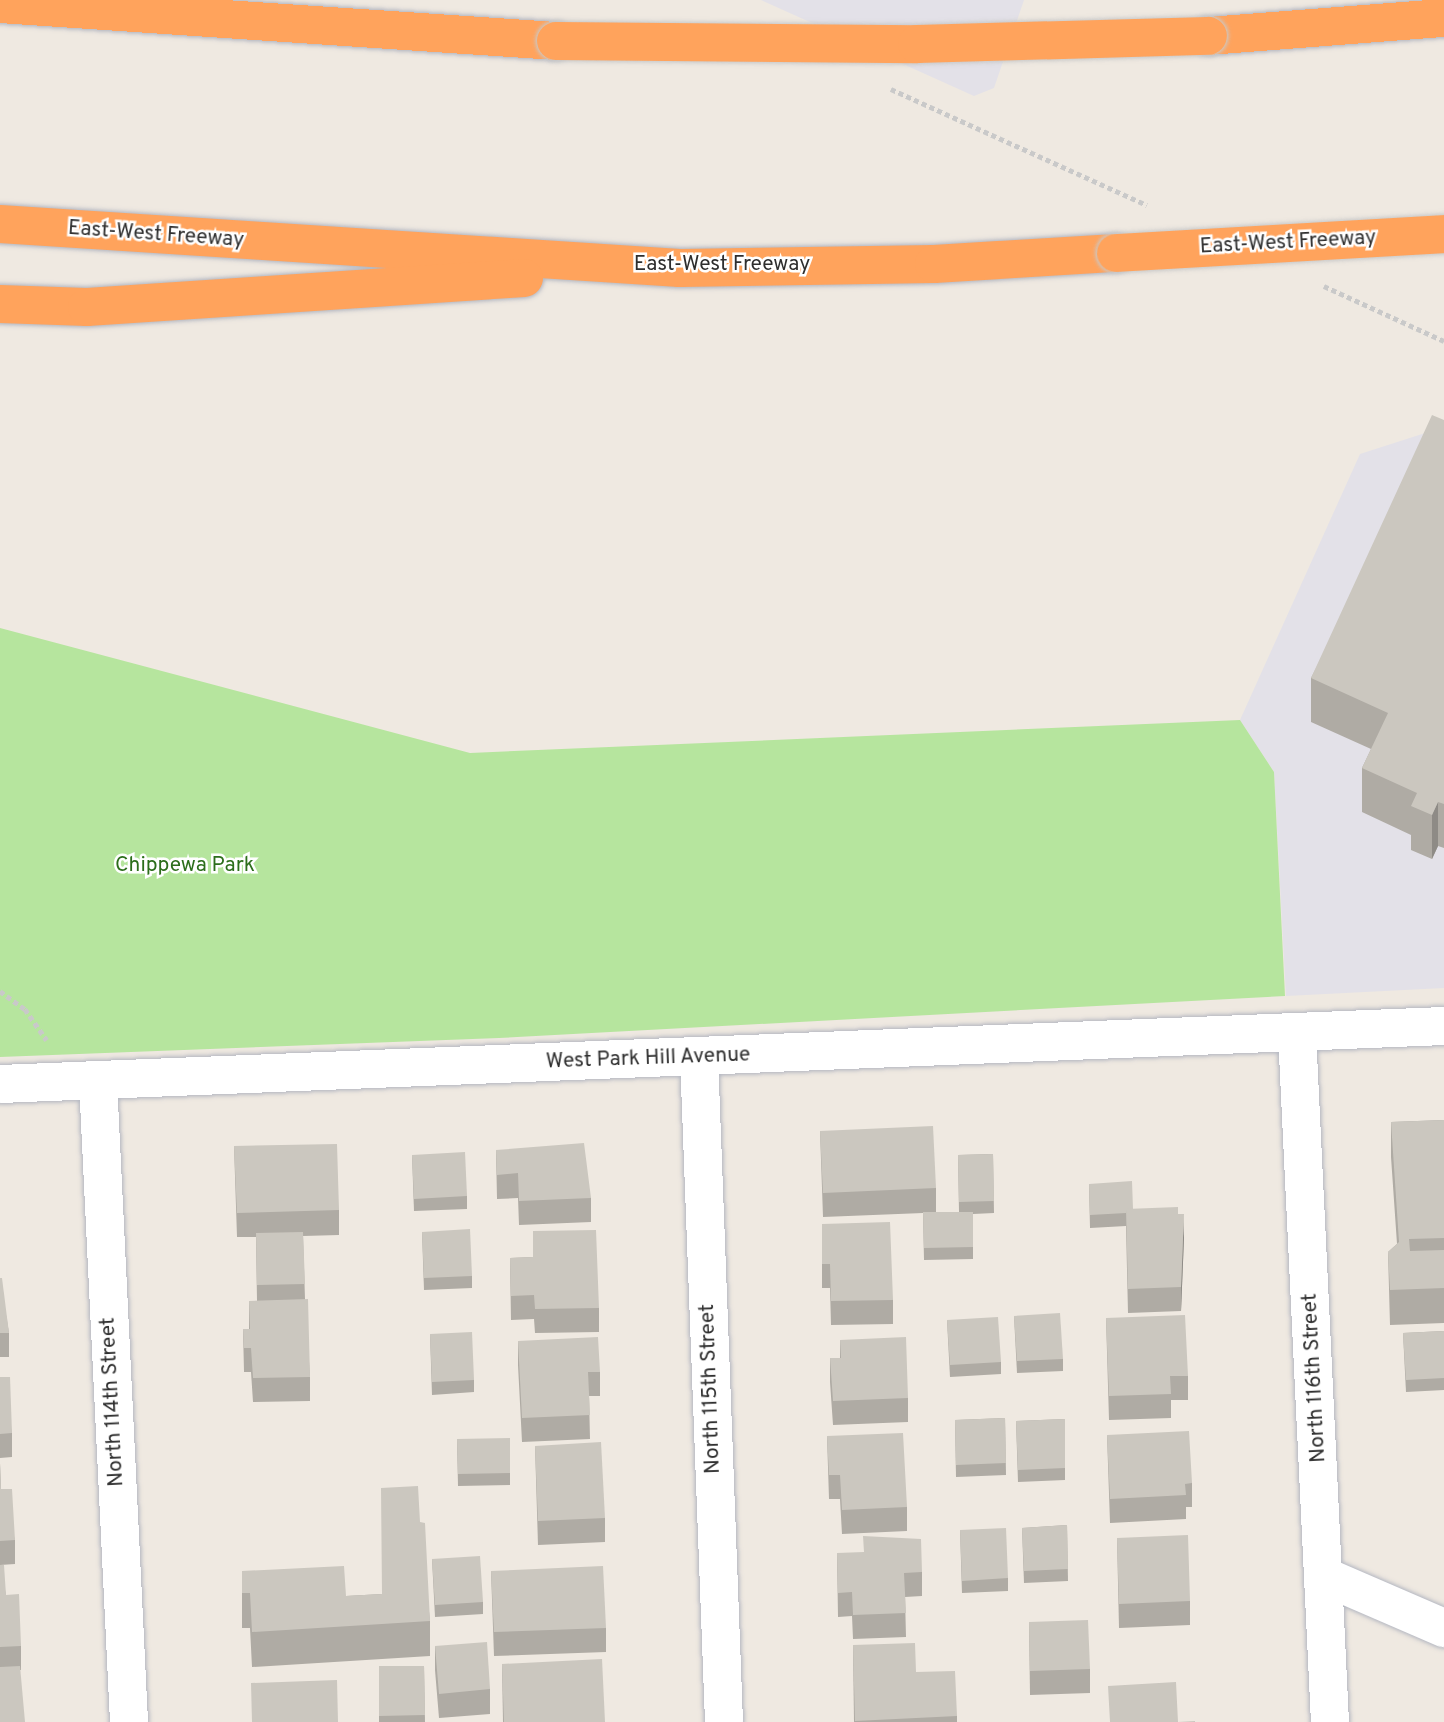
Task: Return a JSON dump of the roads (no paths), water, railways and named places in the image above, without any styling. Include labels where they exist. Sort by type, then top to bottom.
[{"type":"highway","points":[[99,0],[139,14]]},
{"type":"highway","points":[[0,4],[556,41],[917,44],[1208,36],[1444,18]]},
{"type":"highway","name":"East-West Freeway","points":[[0,224],[680,268],[934,264],[1444,233]]},
{"type":"highway","points":[[0,304],[87,307],[680,268]]},
{"type":"street","name":"West Park Hill Avenue","points":[[0,1084],[1444,1026]]},
{"type":"street","name":"North 116th Street","points":[[1297,1033],[1326,1577],[1330,1722]]},
{"type":"street","name":"North 115th Street","points":[[699,1056],[724,1722]]},
{"type":"street","name":"North 114th Street","points":[[98,1081],[129,1722]]},
{"type":"street","points":[[1326,1577],[1444,1628]]},
{"type":"park label","name":"Chippewa Park","points":[[185,866]]}]
